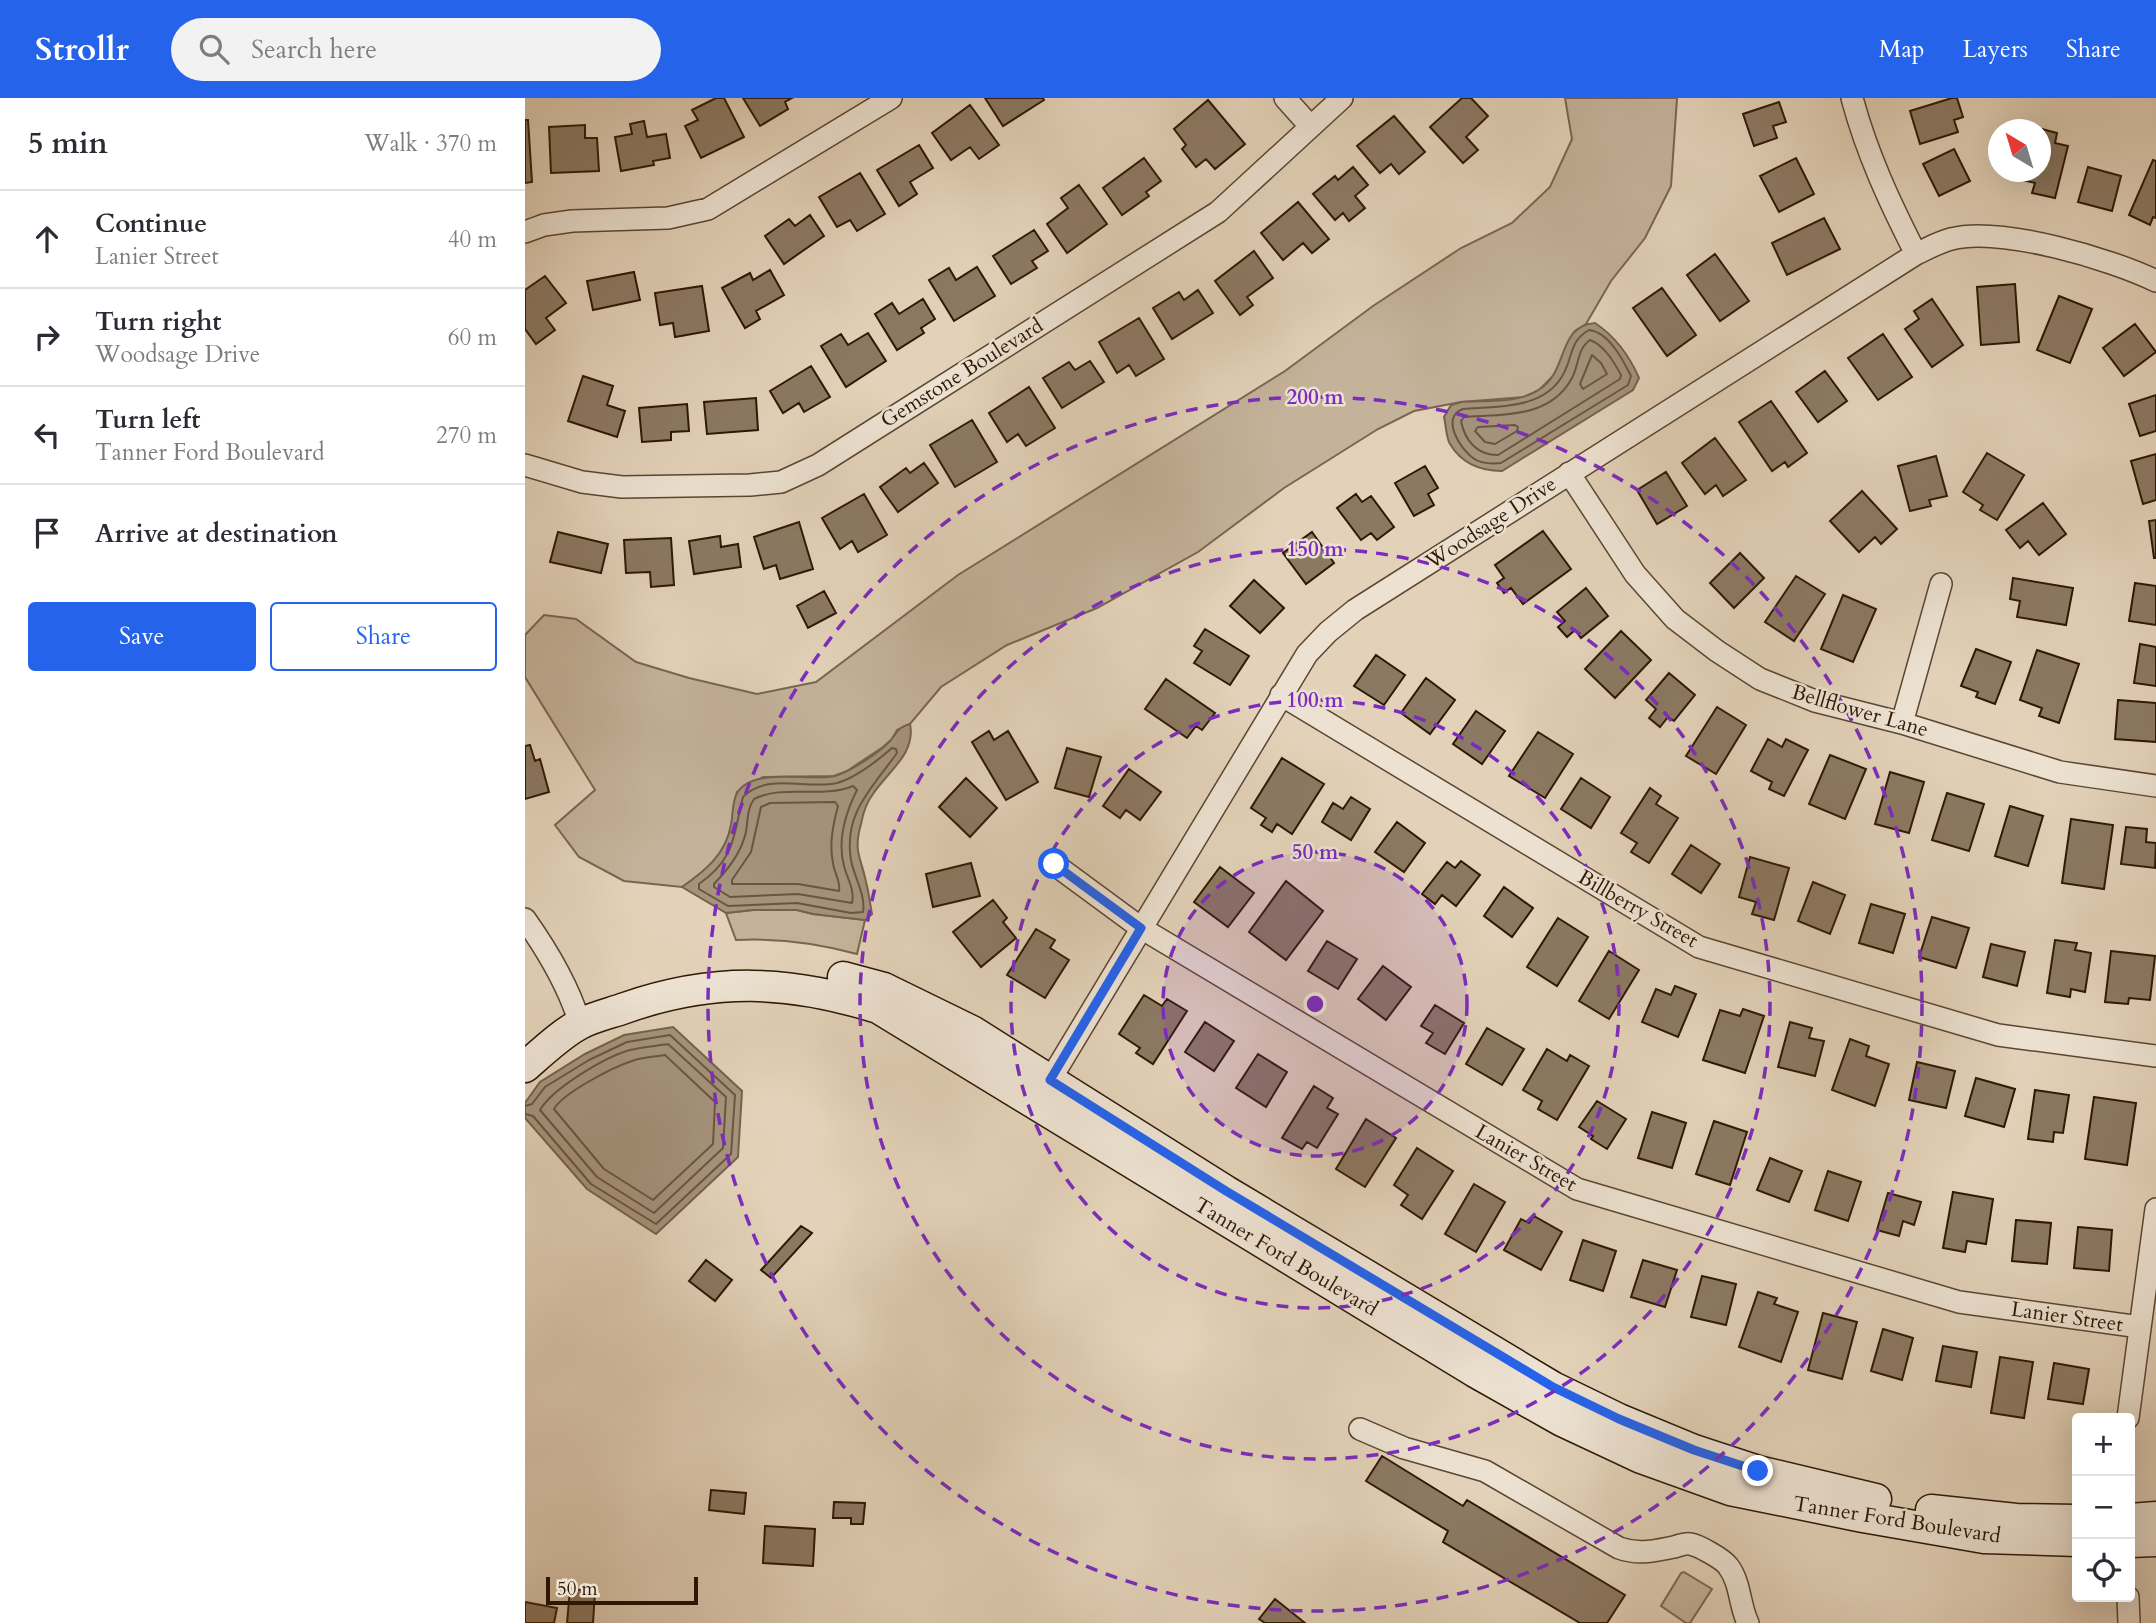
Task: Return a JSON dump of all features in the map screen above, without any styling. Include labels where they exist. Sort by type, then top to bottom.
[{"type":"street","points":[[525,232],[544,225],[572,221],[668,218],[708,209],[891,98]]},
{"type":"street","points":[[1285,98],[1310,126]]},
{"type":"street","name":"Gemstone Boulevard","points":[[525,465],[582,482],[622,487],[781,482],[817,465],[1218,212],[1342,98]]},
{"type":"street","points":[[1852,98],[1862,136],[1887,198],[1916,254]]},
{"type":"street","name":"Woodsage Drive","points":[[1043,1092],[1307,654],[1355,610],[1916,254],[1951,239],[1987,235],[2019,239],[2128,268],[2156,281]]},
{"type":"street","name":"Bellflower Lane","points":[[1569,473],[1635,574],[1675,619],[1717,651],[1761,679],[1815,701],[1902,723],[2060,772],[2156,786]]},
{"type":"street","points":[[1902,723],[1941,584]]},
{"type":"street","name":"Billberry Street","points":[[1281,695],[1699,947],[1998,1035],[2156,1056]]},
{"type":"street","name":"Lanier Street","points":[[1054,864],[1141,928],[1577,1189],[1959,1302],[2140,1327]]},
{"type":"street","points":[[525,919],[538,937],[577,1015]]},
{"type":"street","name":"Tanner Ford Boulevard","points":[[525,1041],[617,992],[674,976],[745,966],[831,975],[884,988],[972,1031],[1043,1092],[1475,1372],[1562,1421],[1641,1458],[1730,1490],[1863,1517],[1984,1538],[2072,1541]]},
{"type":"street","name":"Tanner Ford Boulevard","points":[[525,1067],[577,1015]]},
{"type":"street","name":"Tanner Ford Boulevard","points":[[1043,1092],[1226,1191],[1553,1387],[1619,1419],[1694,1450],[1758,1471],[1921,1509],[2016,1520],[2072,1520]]},
{"type":"street","points":[[2129,1413],[2156,1209]]},
{"type":"street","points":[[1360,1429],[1404,1448],[1485,1471],[1619,1548],[1633,1553],[1690,1544],[1710,1553],[1727,1564],[1738,1585],[1742,1611],[1748,1623]]},
{"type":"street","points":[[2135,1519],[2156,1517]]},
{"type":"street","points":[[2135,1542],[2156,1541]]},
{"type":"street","points":[[2128,1602],[2129,1623]]},
{"type":"shaded area","points":[[1565,98],[1677,98],[1671,186],[1645,238],[1611,281],[1586,324],[1574,332],[1558,371],[1539,390],[1524,397],[1461,402],[1414,411],[1378,429],[1284,488],[1198,552],[1097,608],[1007,645],[941,687],[910,724],[897,730],[883,747],[847,771],[834,776],[763,777],[737,792],[730,831],[722,850],[707,868],[682,887],[624,881],[579,857],[555,825],[595,790],[525,677],[525,635],[544,615],[576,619],[636,662],[689,678],[757,694],[816,682],[958,575],[1285,371],[1373,306],[1461,248],[1512,223],[1550,187],[1572,139]]},
{"type":"shaded area","points":[[797,910],[865,920],[857,954],[797,942],[736,940],[726,913]]},
{"type":"shaded area","points":[[1684,1572],[1712,1589],[1690,1623],[1661,1606]]},
{"type":"water","points":[[1595,323],[1616,340],[1631,362],[1639,378],[1633,390],[1502,471],[1479,468],[1460,457],[1450,444],[1444,417],[1451,405],[1512,399],[1532,394],[1549,381],[1574,332]]},
{"type":"water","points":[[910,724],[911,735],[905,753],[879,786],[864,812],[858,841],[859,854],[872,914],[865,920],[797,910],[726,913],[682,887],[706,868],[724,845],[731,825],[735,797],[745,785],[768,777],[824,777],[841,774],[872,756],[900,729]]},
{"type":"water","points":[[673,1027],[742,1091],[738,1157],[656,1234],[587,1189],[525,1118],[525,1103],[540,1082],[585,1054],[624,1035]]},
{"type":"building","points":[[716,98],[724,98],[744,137],[701,158],[685,126],[698,120],[692,110]]},
{"type":"building","points":[[743,98],[792,98],[785,102],[788,109],[760,126]]},
{"type":"building","points":[[985,98],[1043,98],[1044,100],[1003,126]]},
{"type":"building","points":[[1462,98],[1471,98],[1488,116],[1466,137],[1478,150],[1463,163],[1430,127]]},
{"type":"building","points":[[1957,98],[1963,117],[1954,120],[1958,132],[1920,144],[1910,111]]},
{"type":"building","points":[[1208,100],[1245,144],[1215,169],[1206,159],[1196,167],[1182,149],[1186,145],[1174,129]]},
{"type":"building","points":[[1779,102],[1786,122],[1773,126],[1777,138],[1754,146],[1743,114]]},
{"type":"building","points":[[970,105],[999,145],[979,159],[970,147],[951,160],[932,133]]},
{"type":"building","points":[[1394,116],[1425,152],[1399,174],[1391,164],[1380,173],[1357,146]]},
{"type":"building","points":[[525,120],[528,120],[532,182],[525,183]]},
{"type":"building","points":[[644,121],[647,137],[666,134],[670,158],[653,161],[654,165],[621,171],[615,137],[632,134],[630,124]]},
{"type":"building","points":[[585,125],[585,138],[597,138],[599,171],[551,173],[549,127]]},
{"type":"building","points":[[2051,131],[2057,133],[2055,143],[2068,146],[2055,198],[2032,193],[2035,183],[2031,182],[2051,182]]},
{"type":"building","points":[[919,145],[933,168],[910,182],[917,194],[899,206],[877,170]]},
{"type":"building","points":[[1954,149],[1970,181],[1939,196],[1923,164]]},
{"type":"building","points":[[1144,158],[1161,181],[1146,192],[1149,196],[1122,215],[1103,188]]},
{"type":"building","points":[[1796,158],[1814,194],[1779,212],[1760,176]]},
{"type":"building","points":[[2153,160],[2156,161],[2156,218],[2153,217],[2150,225],[2129,215]]},
{"type":"building","points":[[1353,167],[1368,185],[1355,196],[1365,208],[1349,221],[1343,213],[1335,220],[1313,194],[1335,176],[1338,180]]},
{"type":"building","points":[[2088,167],[2121,176],[2112,211],[2078,202]]},
{"type":"building","points":[[860,173],[885,214],[857,231],[850,220],[837,227],[819,197]]},
{"type":"building","points":[[1079,185],[1107,224],[1067,253],[1047,224],[1068,208],[1061,198]]},
{"type":"building","points":[[1298,202],[1329,239],[1312,253],[1303,243],[1283,260],[1261,233]]},
{"type":"building","points":[[810,215],[824,236],[784,264],[765,236],[789,219],[795,226]]},
{"type":"building","points":[[1824,218],[1840,249],[1787,275],[1772,243]]},
{"type":"building","points":[[1034,230],[1048,251],[1032,261],[1037,268],[1011,284],[993,256]]},
{"type":"building","points":[[1254,251],[1273,278],[1247,297],[1253,305],[1240,315],[1215,281]]},
{"type":"building","points":[[1715,254],[1749,301],[1720,321],[1687,275]]},
{"type":"building","points":[[977,267],[995,296],[954,321],[929,280],[949,268],[956,280]]},
{"type":"building","points":[[770,270],[784,295],[756,311],[760,319],[745,328],[722,288],[750,273],[753,280]]},
{"type":"building","points":[[634,272],[640,300],[593,310],[587,281]]},
{"type":"building","points":[[545,276],[566,303],[546,318],[555,330],[536,344],[525,329],[525,290]]},
{"type":"building","points":[[2015,284],[2019,342],[1981,345],[1977,287]]},
{"type":"building","points":[[702,286],[709,331],[675,337],[673,323],[660,325],[655,293]]},
{"type":"building","points":[[1662,288],[1696,335],[1667,356],[1633,308]]},
{"type":"building","points":[[1198,290],[1213,313],[1172,339],[1153,308],[1179,292],[1184,300]]},
{"type":"building","points":[[2059,296],[2092,309],[2070,363],[2037,350]]},
{"type":"building","points":[[923,299],[935,319],[921,328],[924,333],[897,350],[875,314],[892,303],[899,314]]},
{"type":"building","points":[[1932,299],[1963,345],[1932,367],[1905,329],[1919,319],[1914,311]]},
{"type":"building","points":[[1139,318],[1164,359],[1136,376],[1129,365],[1117,373],[1099,342]]},
{"type":"building","points":[[2135,324],[2156,352],[2124,376],[2103,348]]},
{"type":"building","points":[[868,333],[886,361],[846,387],[821,346],[841,334],[848,345]]},
{"type":"building","points":[[1883,334],[1912,377],[1878,400],[1848,358]]},
{"type":"building","points":[[1090,361],[1104,382],[1062,408],[1043,378],[1069,362],[1075,370]]},
{"type":"building","points":[[811,366],[830,397],[804,412],[799,403],[783,413],[770,391]]},
{"type":"building","points":[[1825,371],[1847,401],[1818,422],[1796,392]]},
{"type":"building","points":[[583,376],[613,386],[607,405],[625,411],[617,437],[568,421]]},
{"type":"building","points":[[1029,387],[1055,428],[1026,446],[1018,434],[1007,442],[989,413]]},
{"type":"building","points":[[2156,395],[2156,431],[2140,436],[2129,404]]},
{"type":"building","points":[[756,398],[758,430],[707,434],[704,402]]},
{"type":"building","points":[[1771,401],[1807,453],[1788,467],[1785,462],[1772,471],[1739,422]]},
{"type":"building","points":[[687,404],[689,431],[671,432],[671,440],[642,442],[639,408]]},
{"type":"building","points":[[972,420],[997,462],[955,487],[930,445]]},
{"type":"building","points":[[1715,438],[1746,480],[1723,496],[1716,485],[1705,494],[1682,463]]},
{"type":"building","points":[[1987,453],[2024,475],[1997,520],[1980,510],[1983,505],[1963,492]]},
{"type":"building","points":[[2156,454],[2156,500],[2143,504],[2131,461]]},
{"type":"building","points":[[1936,456],[1947,496],[1929,500],[1931,506],[1910,511],[1898,466]]},
{"type":"building","points":[[924,463],[938,483],[898,512],[880,487],[906,468],[910,473]]},
{"type":"building","points":[[1425,466],[1438,488],[1428,494],[1434,505],[1414,516],[1395,483]]},
{"type":"building","points":[[1666,472],[1687,506],[1657,524],[1637,490]]},
{"type":"building","points":[[1862,491],[1897,529],[1881,544],[1875,537],[1859,552],[1830,521]]},
{"type":"building","points":[[864,494],[887,535],[858,552],[852,541],[840,549],[822,518]]},
{"type":"building","points":[[1356,494],[1362,502],[1371,496],[1394,527],[1377,540],[1371,533],[1361,540],[1337,508]]},
{"type":"building","points":[[2043,503],[2066,534],[2039,555],[2028,541],[2020,548],[2006,530]]},
{"type":"building","points":[[2156,520],[2156,558],[2154,558],[2149,521]]},
{"type":"building","points":[[799,522],[813,569],[780,579],[776,565],[764,569],[754,537]]},
{"type":"building","points":[[1543,531],[1571,569],[1523,604],[1511,588],[1504,593],[1497,583],[1504,578],[1495,565]]},
{"type":"building","points":[[558,532],[608,544],[601,573],[550,562]]},
{"type":"building","points":[[1312,532],[1334,563],[1306,584],[1283,553]]},
{"type":"building","points":[[720,536],[721,547],[738,544],[741,567],[694,574],[689,541]]},
{"type":"building","points":[[671,538],[674,585],[651,587],[650,572],[626,573],[624,540]]},
{"type":"building","points":[[1740,553],[1764,578],[1734,608],[1710,583]]},
{"type":"building","points":[[1796,576],[1825,594],[1794,641],[1765,622]]},
{"type":"building","points":[[2013,578],[2073,588],[2066,625],[2017,617],[2020,601],[2010,599]]},
{"type":"building","points":[[1254,580],[1284,608],[1260,633],[1230,606]]},
{"type":"building","points":[[2135,583],[2156,586],[2156,625],[2129,621]]},
{"type":"building","points":[[1586,588],[1608,616],[1581,638],[1575,630],[1567,637],[1558,627],[1565,621],[1557,612]]},
{"type":"building","points":[[824,591],[836,613],[808,628],[797,606]]},
{"type":"building","points":[[1843,595],[1876,609],[1853,662],[1821,649]]},
{"type":"building","points":[[1205,629],[1249,656],[1230,685],[1194,663],[1202,651],[1194,646]]},
{"type":"building","points":[[1621,631],[1651,660],[1615,698],[1585,669]]},
{"type":"building","points":[[2140,644],[2156,647],[2156,686],[2134,683]]},
{"type":"building","points":[[1976,649],[2011,662],[1995,704],[1976,697],[1978,692],[1961,686]]},
{"type":"building","points":[[2037,650],[2079,664],[2059,723],[2039,716],[2042,708],[2020,700]]},
{"type":"building","points":[[1376,655],[1405,675],[1384,705],[1354,686]]},
{"type":"building","points":[[1669,673],[1695,695],[1674,721],[1668,717],[1660,727],[1649,718],[1656,709],[1646,700]]},
{"type":"building","points":[[1426,678],[1455,700],[1430,734],[1401,713]]},
{"type":"building","points":[[1166,679],[1215,713],[1202,730],[1196,726],[1187,738],[1145,709]]},
{"type":"building","points":[[2118,700],[2156,703],[2156,742],[2115,739]]},
{"type":"building","points":[[1717,707],[1746,725],[1716,774],[1686,756]]},
{"type":"building","points":[[1476,711],[1505,731],[1482,764],[1453,744]]},
{"type":"building","points":[[989,731],[994,740],[1008,731],[1038,782],[1006,800],[972,742]]},
{"type":"building","points":[[1538,732],[1573,754],[1545,798],[1509,776]]},
{"type":"building","points":[[1768,739],[1782,747],[1786,739],[1808,750],[1784,796],[1769,789],[1772,782],[1751,771]]},
{"type":"building","points":[[530,745],[535,761],[540,759],[549,792],[525,799],[525,746]]},
{"type":"building","points":[[1067,748],[1101,757],[1089,797],[1055,788]]},
{"type":"building","points":[[1830,755],[1866,769],[1845,819],[1809,804]]},
{"type":"building","points":[[1282,758],[1324,784],[1292,834],[1277,824],[1272,832],[1261,825],[1266,818],[1251,808]]},
{"type":"building","points":[[1129,769],[1161,792],[1140,820],[1126,810],[1120,818],[1103,806]]},
{"type":"building","points":[[1890,772],[1924,782],[1909,833],[1875,824]]},
{"type":"building","points":[[966,778],[997,808],[970,837],[939,807]]},
{"type":"building","points":[[1581,778],[1610,797],[1591,828],[1561,809]]},
{"type":"building","points":[[1650,788],[1661,796],[1656,804],[1678,818],[1649,863],[1631,852],[1637,843],[1621,833]]},
{"type":"building","points":[[1947,793],[1984,804],[1969,851],[1932,840]]},
{"type":"building","points":[[1351,797],[1370,809],[1351,840],[1322,822],[1333,803],[1343,809]]},
{"type":"building","points":[[2010,806],[2043,816],[2028,866],[1995,856]]},
{"type":"building","points":[[2071,819],[2113,825],[2104,889],[2062,883]]},
{"type":"building","points":[[1397,822],[1425,843],[1404,872],[1375,852]]},
{"type":"building","points":[[2126,827],[2147,829],[2146,842],[2156,843],[2155,868],[2121,864]]},
{"type":"building","points":[[1691,845],[1720,864],[1701,893],[1672,874]]},
{"type":"building","points":[[1750,857],[1789,868],[1774,920],[1752,914],[1756,902],[1739,897]]},
{"type":"building","points":[[1461,861],[1480,875],[1456,906],[1442,895],[1435,904],[1422,894],[1447,862],[1455,868]]},
{"type":"building","points":[[971,863],[980,896],[933,907],[926,874]]},
{"type":"building","points":[[1220,867],[1254,893],[1228,927],[1194,902]]},
{"type":"building","points":[[1286,881],[1323,911],[1286,960],[1249,932]]},
{"type":"building","points":[[1813,882],[1845,895],[1830,934],[1798,921]]},
{"type":"building","points":[[1504,887],[1533,908],[1512,937],[1484,916]]},
{"type":"building","points":[[993,900],[1007,918],[1003,922],[1016,938],[981,967],[953,932]]},
{"type":"building","points":[[1871,904],[1905,914],[1893,953],[1859,943]]},
{"type":"building","points":[[1932,917],[1969,928],[1956,968],[1919,957]]},
{"type":"building","points":[[1558,918],[1588,937],[1557,986],[1527,967]]},
{"type":"building","points":[[1036,929],[1055,940],[1050,948],[1069,960],[1045,998],[1007,975]]},
{"type":"building","points":[[2055,940],[2077,943],[2075,950],[2091,953],[2085,992],[2071,989],[2070,997],[2047,993]]},
{"type":"building","points":[[1327,941],[1357,959],[1338,989],[1308,971]]},
{"type":"building","points":[[1991,944],[2025,952],[2017,986],[1983,977]]},
{"type":"building","points":[[1609,951],[1639,970],[1609,1019],[1579,1001]]},
{"type":"building","points":[[2111,951],[2155,956],[2150,1000],[2129,998],[2128,1004],[2105,1002]]},
{"type":"building","points":[[1383,966],[1411,987],[1386,1020],[1358,999]]},
{"type":"building","points":[[1675,986],[1696,994],[1678,1037],[1642,1022],[1656,989],[1671,995]]},
{"type":"building","points":[[1144,995],[1162,1006],[1167,999],[1187,1011],[1153,1064],[1136,1053],[1140,1048],[1119,1034]]},
{"type":"building","points":[[1435,1005],[1464,1023],[1445,1054],[1426,1043],[1433,1033],[1421,1026]]},
{"type":"building","points":[[1743,1009],[1764,1016],[1745,1073],[1703,1060],[1720,1010],[1740,1016]]},
{"type":"building","points":[[1205,1022],[1234,1041],[1214,1071],[1185,1052]]},
{"type":"building","points":[[1790,1022],[1812,1028],[1809,1038],[1824,1041],[1815,1076],[1778,1067]]},
{"type":"building","points":[[1487,1028],[1524,1049],[1502,1085],[1466,1064]]},
{"type":"building","points":[[1850,1039],[1869,1046],[1866,1056],[1889,1064],[1875,1106],[1832,1090]]},
{"type":"building","points":[[1547,1049],[1567,1061],[1570,1055],[1589,1066],[1557,1120],[1538,1109],[1542,1101],[1523,1090]]},
{"type":"building","points":[[1258,1054],[1287,1072],[1266,1107],[1236,1088]]},
{"type":"building","points":[[1917,1062],[1955,1071],[1946,1108],[1909,1100]]},
{"type":"building","points":[[1976,1078],[2015,1089],[2004,1127],[1965,1116]]},
{"type":"building","points":[[1314,1086],[1333,1098],[1327,1108],[1338,1114],[1317,1148],[1307,1142],[1302,1149],[1282,1138]]},
{"type":"building","points":[[2035,1090],[2069,1095],[2063,1133],[2054,1132],[2053,1142],[2028,1139]]},
{"type":"building","points":[[2094,1097],[2136,1103],[2127,1165],[2085,1159]]},
{"type":"building","points":[[1597,1101],[1626,1119],[1607,1149],[1579,1127]]},
{"type":"building","points":[[1652,1112],[1686,1123],[1672,1168],[1638,1158]]},
{"type":"building","points":[[1366,1119],[1396,1138],[1365,1187],[1336,1169]]},
{"type":"building","points":[[1714,1121],[1747,1132],[1730,1185],[1696,1174]]},
{"type":"building","points":[[1417,1148],[1453,1171],[1422,1219],[1401,1205],[1408,1195],[1394,1185]]},
{"type":"building","points":[[1770,1158],[1802,1171],[1789,1202],[1757,1190]]},
{"type":"building","points":[[1828,1171],[1861,1182],[1848,1221],[1815,1210]]},
{"type":"building","points":[[1474,1184],[1505,1202],[1476,1252],[1445,1234]]},
{"type":"building","points":[[1953,1192],[1993,1199],[1986,1244],[1967,1241],[1965,1252],[1943,1248]]},
{"type":"building","points":[[1888,1193],[1921,1202],[1914,1225],[1903,1221],[1899,1236],[1877,1230]]},
{"type":"building","points":[[1534,1216],[1562,1232],[1541,1270],[1504,1250],[1521,1219],[1529,1223]]},
{"type":"building","points":[[2016,1220],[2051,1223],[2047,1264],[2012,1261]]},
{"type":"building","points":[[801,1226],[812,1233],[771,1278],[761,1270]]},
{"type":"building","points":[[2078,1227],[2112,1230],[2109,1271],[2074,1268]]},
{"type":"building","points":[[1583,1240],[1616,1251],[1603,1291],[1570,1280]]},
{"type":"building","points":[[706,1260],[732,1280],[715,1301],[689,1281]]},
{"type":"building","points":[[1643,1260],[1677,1270],[1665,1307],[1631,1297]]},
{"type":"building","points":[[1702,1276],[1736,1284],[1726,1325],[1691,1317]]},
{"type":"building","points":[[1758,1292],[1777,1298],[1774,1304],[1798,1312],[1781,1362],[1739,1347]]},
{"type":"building","points":[[1823,1313],[1857,1322],[1842,1379],[1808,1370]]},
{"type":"building","points":[[1883,1329],[1913,1338],[1902,1380],[1871,1371]]},
{"type":"building","points":[[1943,1346],[1977,1352],[1971,1387],[1936,1381]]},
{"type":"building","points":[[2000,1357],[2033,1362],[2024,1418],[1991,1413]]},
{"type":"building","points":[[2054,1363],[2089,1369],[2083,1404],[2048,1399]]},
{"type":"building","points":[[1382,1456],[1463,1506],[1467,1500],[1625,1595],[1607,1623],[1580,1623],[1443,1542],[1448,1531],[1366,1481]]},
{"type":"building","points":[[711,1490],[746,1493],[744,1514],[709,1510]]},
{"type":"building","points":[[834,1502],[865,1503],[863,1524],[851,1524],[851,1518],[833,1518]]},
{"type":"building","points":[[765,1526],[815,1529],[813,1566],[763,1563]]},
{"type":"building","points":[[570,1589],[595,1591],[593,1623],[567,1623]]},
{"type":"building","points":[[1275,1599],[1305,1623],[1265,1623],[1259,1619]]},
{"type":"building","points":[[525,1602],[557,1608],[554,1623],[525,1623]]},
{"type":"route","points":[[1054,864],[1141,928],[1050,1080],[1226,1191],[1553,1387],[1619,1419],[1694,1450],[1758,1471]]}]
